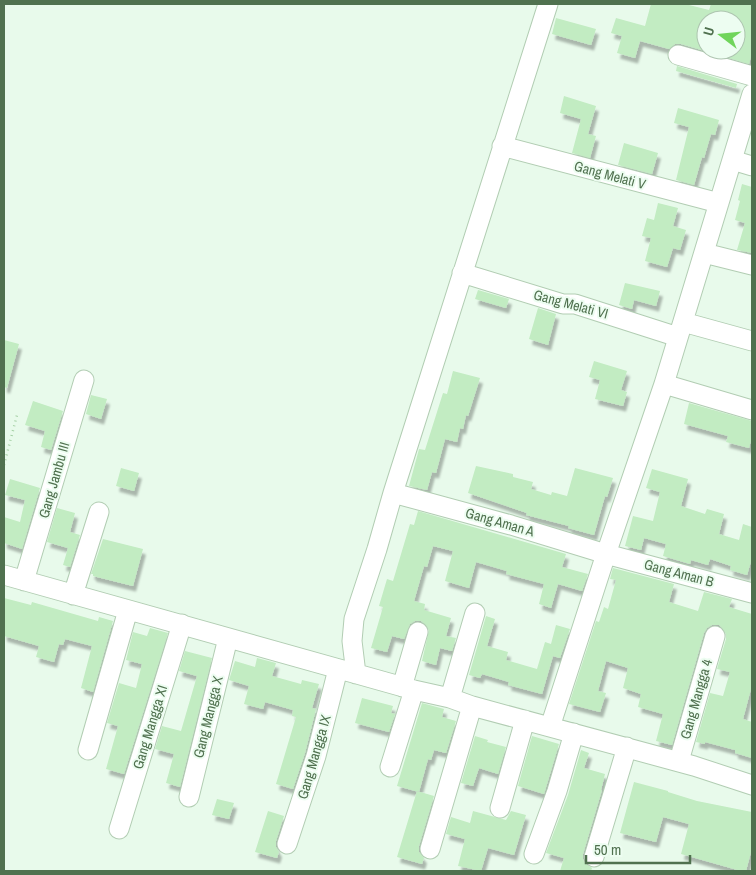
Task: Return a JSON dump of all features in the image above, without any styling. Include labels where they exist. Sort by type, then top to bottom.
[{"type":"street","points":[[347,672],[354,619],[548,4]]},
{"type":"street","points":[[678,55],[752,76]]},
{"type":"street","points":[[550,727],[664,384],[752,94]]},
{"type":"street","name":"Gang Melati V","points":[[502,146],[719,203]]},
{"type":"street","points":[[732,160],[752,166]]},
{"type":"street","points":[[704,253],[752,265]]},
{"type":"street","name":"Gang Melati VI","points":[[462,273],[563,304],[575,304],[681,330],[752,341]]},
{"type":"street","name":"Gang Jambu III","points":[[24,581],[84,380]]},
{"type":"street","points":[[664,384],[752,410]]},
{"type":"street","name":"Gang Aman A","points":[[393,493],[511,525],[606,554]]},
{"type":"street","points":[[73,595],[99,512]]},
{"type":"street","name":"Gang Aman B","points":[[606,554],[752,593]]},
{"type":"street","points":[[4,575],[408,689],[450,698],[472,706],[679,761],[752,785]]},
{"type":"street","points":[[88,750],[128,610]]},
{"type":"street","points":[[450,698],[474,613]]},
{"type":"street","name":"Gang Mangga XI","points":[[119,829],[182,624]]},
{"type":"street","points":[[390,767],[408,689],[418,632]]},
{"type":"street","name":"Gang Mangga 4","points":[[679,761],[714,636]]},
{"type":"street","name":"Gang Mangga X","points":[[189,797],[228,638]]},
{"type":"street","name":"Gang Mangga IX","points":[[287,844],[316,756],[347,672]]},
{"type":"street","points":[[430,849],[472,706]]},
{"type":"street","points":[[500,808],[525,720]]},
{"type":"street","points":[[534,854],[557,791],[574,733]]},
{"type":"street","points":[[594,857],[627,747]]},
{"type":"path","points":[[4,465],[17,415]]},
{"type":"building","points":[[651,4],[685,4],[709,10],[696,10],[696,48],[675,44],[669,49],[640,41],[635,58],[617,53],[622,36],[611,33],[616,18],[645,26]]},
{"type":"building","points":[[711,4],[752,4],[752,53],[749,64],[735,60],[746,60],[746,10],[709,10]]},
{"type":"building","points":[[556,18],[596,29],[591,45],[552,34]]},
{"type":"building","points":[[677,66],[737,84],[736,88],[676,71]]},
{"type":"building","points":[[564,96],[596,106],[588,134],[596,136],[590,158],[572,153],[581,119],[560,113]]},
{"type":"building","points":[[678,108],[719,120],[715,135],[711,134],[704,158],[702,157],[694,185],[676,180],[689,127],[674,123]]},
{"type":"building","points":[[624,143],[658,153],[652,174],[618,165]]},
{"type":"building","points":[[742,184],[752,187],[752,253],[737,250],[745,223],[735,220]]},
{"type":"building","points":[[658,203],[678,208],[673,226],[686,230],[680,250],[673,248],[667,267],[645,261],[651,238],[642,236],[647,218],[654,220]]},
{"type":"building","points":[[625,283],[660,291],[656,306],[634,300],[632,309],[619,305]]},
{"type":"building","points":[[478,290],[509,299],[506,308],[475,299]]},
{"type":"building","points":[[538,308],[556,314],[548,345],[529,339]]},
{"type":"building","points":[[4,340],[19,344],[7,388],[4,387]]},
{"type":"building","points":[[594,361],[627,371],[621,390],[627,392],[623,406],[595,399],[600,380],[589,377]]},
{"type":"building","points":[[453,371],[480,378],[468,416],[466,415],[463,429],[460,428],[457,442],[445,439],[436,473],[432,472],[427,490],[409,486],[419,449],[425,450],[443,393],[447,394]]},
{"type":"building","points":[[91,395],[107,399],[101,419],[86,414]]},
{"type":"building","points":[[33,401],[63,411],[51,450],[41,447],[45,431],[25,425]]},
{"type":"building","points":[[689,403],[752,421],[752,436],[749,448],[726,442],[728,436],[684,424]]},
{"type":"building","points":[[476,466],[513,474],[513,477],[533,482],[531,489],[551,495],[552,492],[567,496],[575,468],[613,478],[607,497],[605,496],[594,535],[568,528],[569,526],[526,515],[527,513],[468,493]]},
{"type":"building","points":[[121,468],[139,473],[134,491],[116,486]]},
{"type":"building","points":[[652,469],[688,479],[681,506],[705,514],[707,509],[724,514],[719,534],[739,540],[743,524],[752,527],[752,558],[747,575],[730,570],[731,566],[710,559],[708,565],[691,560],[690,564],[663,556],[666,544],[644,538],[641,550],[625,546],[633,516],[653,521],[660,492],[646,488]]},
{"type":"building","points":[[10,479],[40,488],[22,549],[4,543],[4,517],[20,522],[25,500],[5,495]]},
{"type":"building","points":[[57,508],[75,513],[70,532],[80,535],[70,567],[63,565],[68,548],[47,542]]},
{"type":"building","points":[[418,511],[566,554],[562,567],[588,574],[582,591],[558,584],[551,608],[539,604],[544,584],[506,574],[507,571],[476,562],[469,588],[445,581],[453,551],[433,546],[427,567],[424,566],[414,601],[425,604],[424,610],[451,618],[446,636],[456,638],[452,651],[440,648],[436,665],[422,661],[429,630],[421,621],[415,621],[410,624],[404,639],[392,636],[387,652],[371,648],[383,607],[379,606],[387,579],[393,581],[410,524],[414,525]]},
{"type":"building","points":[[103,539],[143,549],[133,586],[91,574]]},
{"type":"building","points":[[613,568],[674,584],[669,602],[698,611],[704,592],[732,599],[729,607],[752,614],[752,685],[743,719],[752,722],[752,758],[735,753],[735,750],[705,742],[705,744],[696,742],[710,693],[723,696],[730,672],[717,669],[726,639],[726,634],[719,625],[712,625],[704,633],[672,745],[656,741],[663,714],[638,707],[641,694],[623,688],[628,668],[606,661],[598,691],[606,693],[600,712],[569,704],[596,621],[599,622],[604,607],[608,609],[616,580],[610,579]]},
{"type":"building","points":[[4,598],[31,605],[32,602],[98,621],[99,617],[113,621],[93,692],[81,688],[92,646],[65,639],[63,645],[59,644],[54,662],[36,657],[39,646],[4,636]]},
{"type":"building","points":[[486,616],[495,619],[487,646],[508,652],[506,660],[537,669],[545,642],[551,644],[556,625],[570,629],[560,658],[553,656],[542,694],[508,685],[509,682],[482,674],[480,678],[469,675]]},
{"type":"building","points":[[150,628],[168,633],[124,774],[106,769],[118,726],[107,723],[119,683],[136,688],[142,664],[126,660],[133,632],[147,636]]},
{"type":"building","points":[[185,651],[212,658],[180,787],[166,783],[174,754],[155,749],[162,726],[181,731],[197,676],[179,671]]},
{"type":"building","points":[[257,658],[276,663],[272,676],[301,684],[302,680],[319,684],[312,708],[316,709],[305,753],[293,789],[276,784],[296,717],[292,716],[293,710],[265,702],[263,709],[244,704],[249,686],[229,680],[235,661],[255,667]]},
{"type":"building","points":[[362,698],[393,706],[391,713],[395,714],[389,732],[355,723]]},
{"type":"building","points":[[422,703],[444,709],[442,717],[456,721],[446,753],[434,750],[431,760],[428,759],[419,792],[397,786]]},
{"type":"building","points":[[475,736],[488,740],[487,742],[506,747],[498,774],[479,768],[473,786],[461,783]]},
{"type":"building","points":[[532,736],[559,744],[544,794],[518,786]]},
{"type":"building","points":[[581,750],[589,753],[584,768],[605,774],[583,854],[586,864],[592,868],[591,871],[560,871],[564,858],[546,853],[568,795]]},
{"type":"building","points":[[634,782],[697,801],[752,812],[752,848],[746,871],[681,854],[689,824],[663,817],[656,842],[620,833]]},
{"type":"building","points":[[417,791],[434,796],[419,846],[419,852],[424,858],[422,864],[397,857]]},
{"type":"building","points":[[217,799],[234,803],[229,819],[212,815]]},
{"type":"building","points":[[268,811],[284,816],[276,841],[276,847],[279,852],[277,858],[255,852]]},
{"type":"building","points":[[473,811],[506,820],[511,811],[526,815],[514,855],[488,848],[481,871],[458,866],[465,839],[446,834],[451,817],[470,823]]}]
